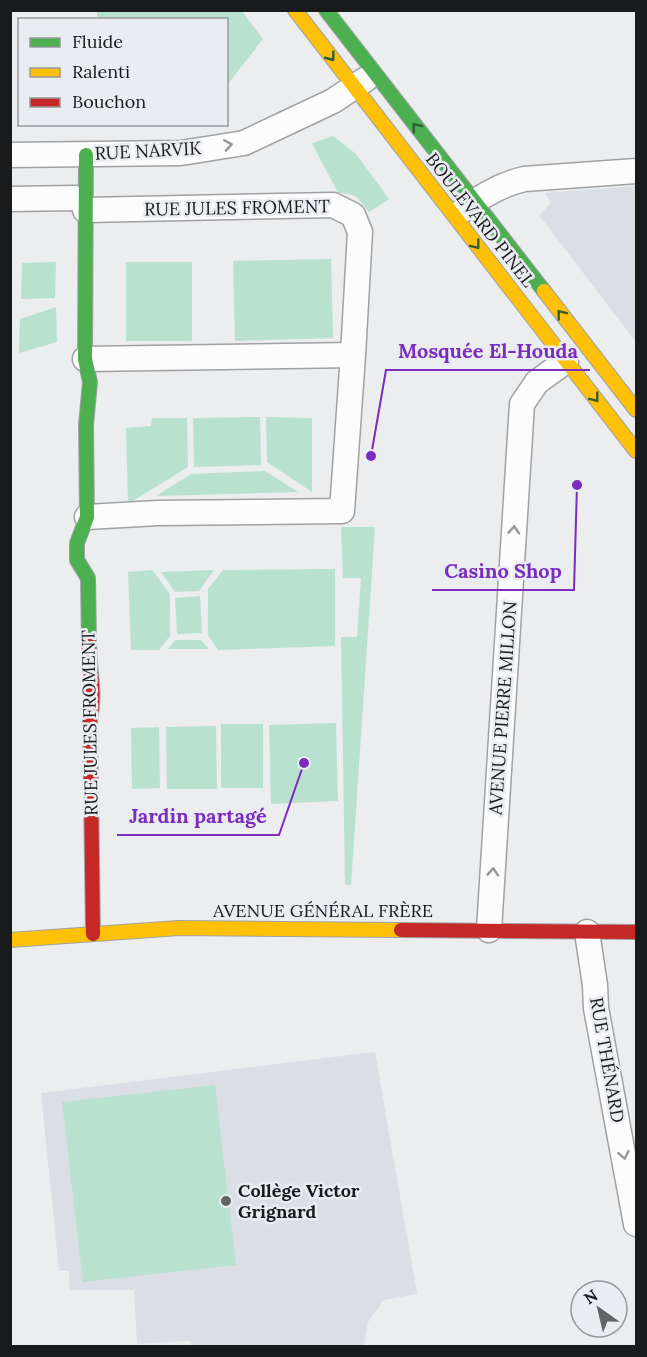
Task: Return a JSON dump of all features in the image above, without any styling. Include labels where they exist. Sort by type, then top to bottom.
[{"type":"street","name":"BOULEVARD PINEL","points":[[295,10],[636,451]]},
{"type":"street","name":"BOULEVARD PINEL","points":[[326,10],[636,410]]},
{"type":"street","name":"RUE NARVIK","points":[[10,155],[181,153],[244,143],[333,101],[375,73]]},
{"type":"street","name":"RUE JULES FROMENT","points":[[86,154],[80,204],[85,359],[90,382],[86,425],[87,517],[77,543],[77,560],[88,578],[89,669],[94,702],[90,720],[93,934]]},
{"type":"street","points":[[454,217],[483,194],[524,179],[636,171]]},
{"type":"street","points":[[10,199],[80,204]]},
{"type":"street","name":"RUE JULES FROMENT","points":[[80,204],[333,205],[353,215],[360,232],[342,511],[158,513],[87,517]]},
{"type":"street","points":[[85,359],[352,355]]},
{"type":"street","name":"AVENUE PIERRE MILLON","points":[[489,930],[522,404],[537,382],[566,361]]},
{"type":"street","name":"AVENUE GÉNÉRAL FRÈRE","points":[[10,940],[179,928],[636,932]]},
{"type":"street","name":"RUE THÉNARD","points":[[587,932],[596,1008],[636,1224]]},
{"type":"shaded area","points":[[636,186],[636,342],[539,215],[551,203],[545,193]]},
{"type":"shaded area","name":"Collège Victor Grignard","points":[[375,1052],[417,1294],[384,1300],[368,1322],[364,1346],[192,1346],[191,1341],[137,1344],[134,1290],[70,1290],[69,1271],[59,1271],[41,1093]]},
{"type":"green space","points":[[97,11],[242,11],[263,39],[228,84],[228,18],[97,18]]},
{"type":"green space","points":[[333,136],[356,154],[389,199],[369,212],[356,198],[349,194],[338,193],[312,143]]},
{"type":"green space","points":[[331,259],[333,338],[235,341],[233,261]]},
{"type":"green space","points":[[56,262],[55,298],[21,299],[22,263]]},
{"type":"green space","points":[[126,262],[192,262],[192,341],[126,341]]},
{"type":"green space","points":[[56,307],[57,342],[19,353],[20,319]]},
{"type":"green space","points":[[260,417],[261,465],[194,467],[193,418]]},
{"type":"green space","points":[[266,417],[312,418],[312,492],[267,462]]},
{"type":"green space","points":[[152,418],[187,418],[188,467],[128,504],[126,428],[151,426]]},
{"type":"green space","points":[[265,471],[298,492],[156,496],[191,474]]},
{"type":"green space","points":[[341,527],[375,527],[351,885],[345,884],[341,637],[357,637],[361,578],[343,578]]},
{"type":"green space","points":[[335,569],[335,646],[218,650],[208,635],[208,589],[223,570]]},
{"type":"green space","points":[[152,570],[170,594],[170,636],[159,650],[131,650],[128,572]]},
{"type":"green space","points":[[214,570],[199,591],[175,592],[161,572]]},
{"type":"green space","points":[[200,596],[202,633],[177,634],[175,598]]},
{"type":"green space","points":[[175,640],[201,640],[209,649],[168,649]]},
{"type":"green space","points":[[336,723],[338,801],[271,804],[269,725]]},
{"type":"green space","points":[[221,724],[263,724],[263,788],[221,788]]},
{"type":"green space","points":[[216,726],[217,789],[167,789],[166,727]]},
{"type":"green space","points":[[159,727],[160,788],[132,789],[131,728]]},
{"type":"green space","points":[[215,1085],[236,1265],[83,1282],[62,1102]]},
{"type":"traffic: fast","points":[[326,10],[544,291]]},
{"type":"traffic: fast","points":[[86,155],[85,359],[90,382],[86,425],[87,517],[77,543],[77,560],[88,578],[89,642]]},
{"type":"traffic: slow","points":[[295,10],[636,451]]},
{"type":"traffic: slow","points":[[544,291],[636,410]]},
{"type":"traffic: slow","points":[[10,940],[179,928],[401,930]]},
{"type":"traffic: jam","points":[[89,642],[92,690],[90,720],[93,934]]},
{"type":"traffic: jam","points":[[401,930],[636,932]]},
{"type":"place","name":"Mosquée El-Houda","points":[[371,456]]},
{"type":"place","name":"Casino Shop","points":[[577,485]]},
{"type":"place","name":"Jardin partagé","points":[[304,763]]},
{"type":"place","name":"Collège Victor Grignard","points":[[226,1201]]}]
